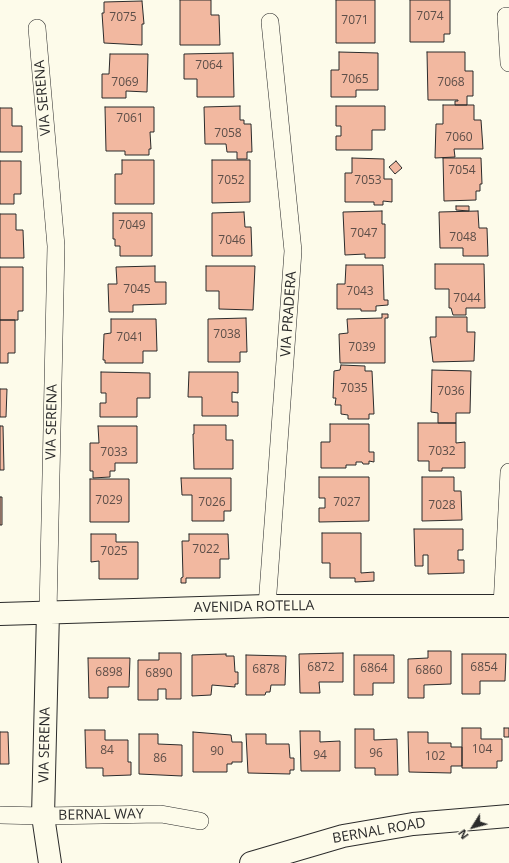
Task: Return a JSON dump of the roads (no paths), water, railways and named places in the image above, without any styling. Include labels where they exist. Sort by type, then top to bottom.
[{"type":"street","points":[[506,16],[509,63]]},
{"type":"street","name":"VIA PRADERA","points":[[267,606],[294,251],[270,22]]},
{"type":"street","name":"VIA SERENA","points":[[37,28],[56,246],[43,816],[50,863]]},
{"type":"street","points":[[505,606],[509,472]]},
{"type":"street","name":"AVENIDA ROTELLA","points":[[0,614],[267,606],[505,606]]},
{"type":"street","name":"BERNAL WAY","points":[[0,814],[43,816],[161,814],[200,821]]},
{"type":"street","name":"BERNAL ROAD","points":[[251,863],[343,836],[413,824],[509,816]]}]
